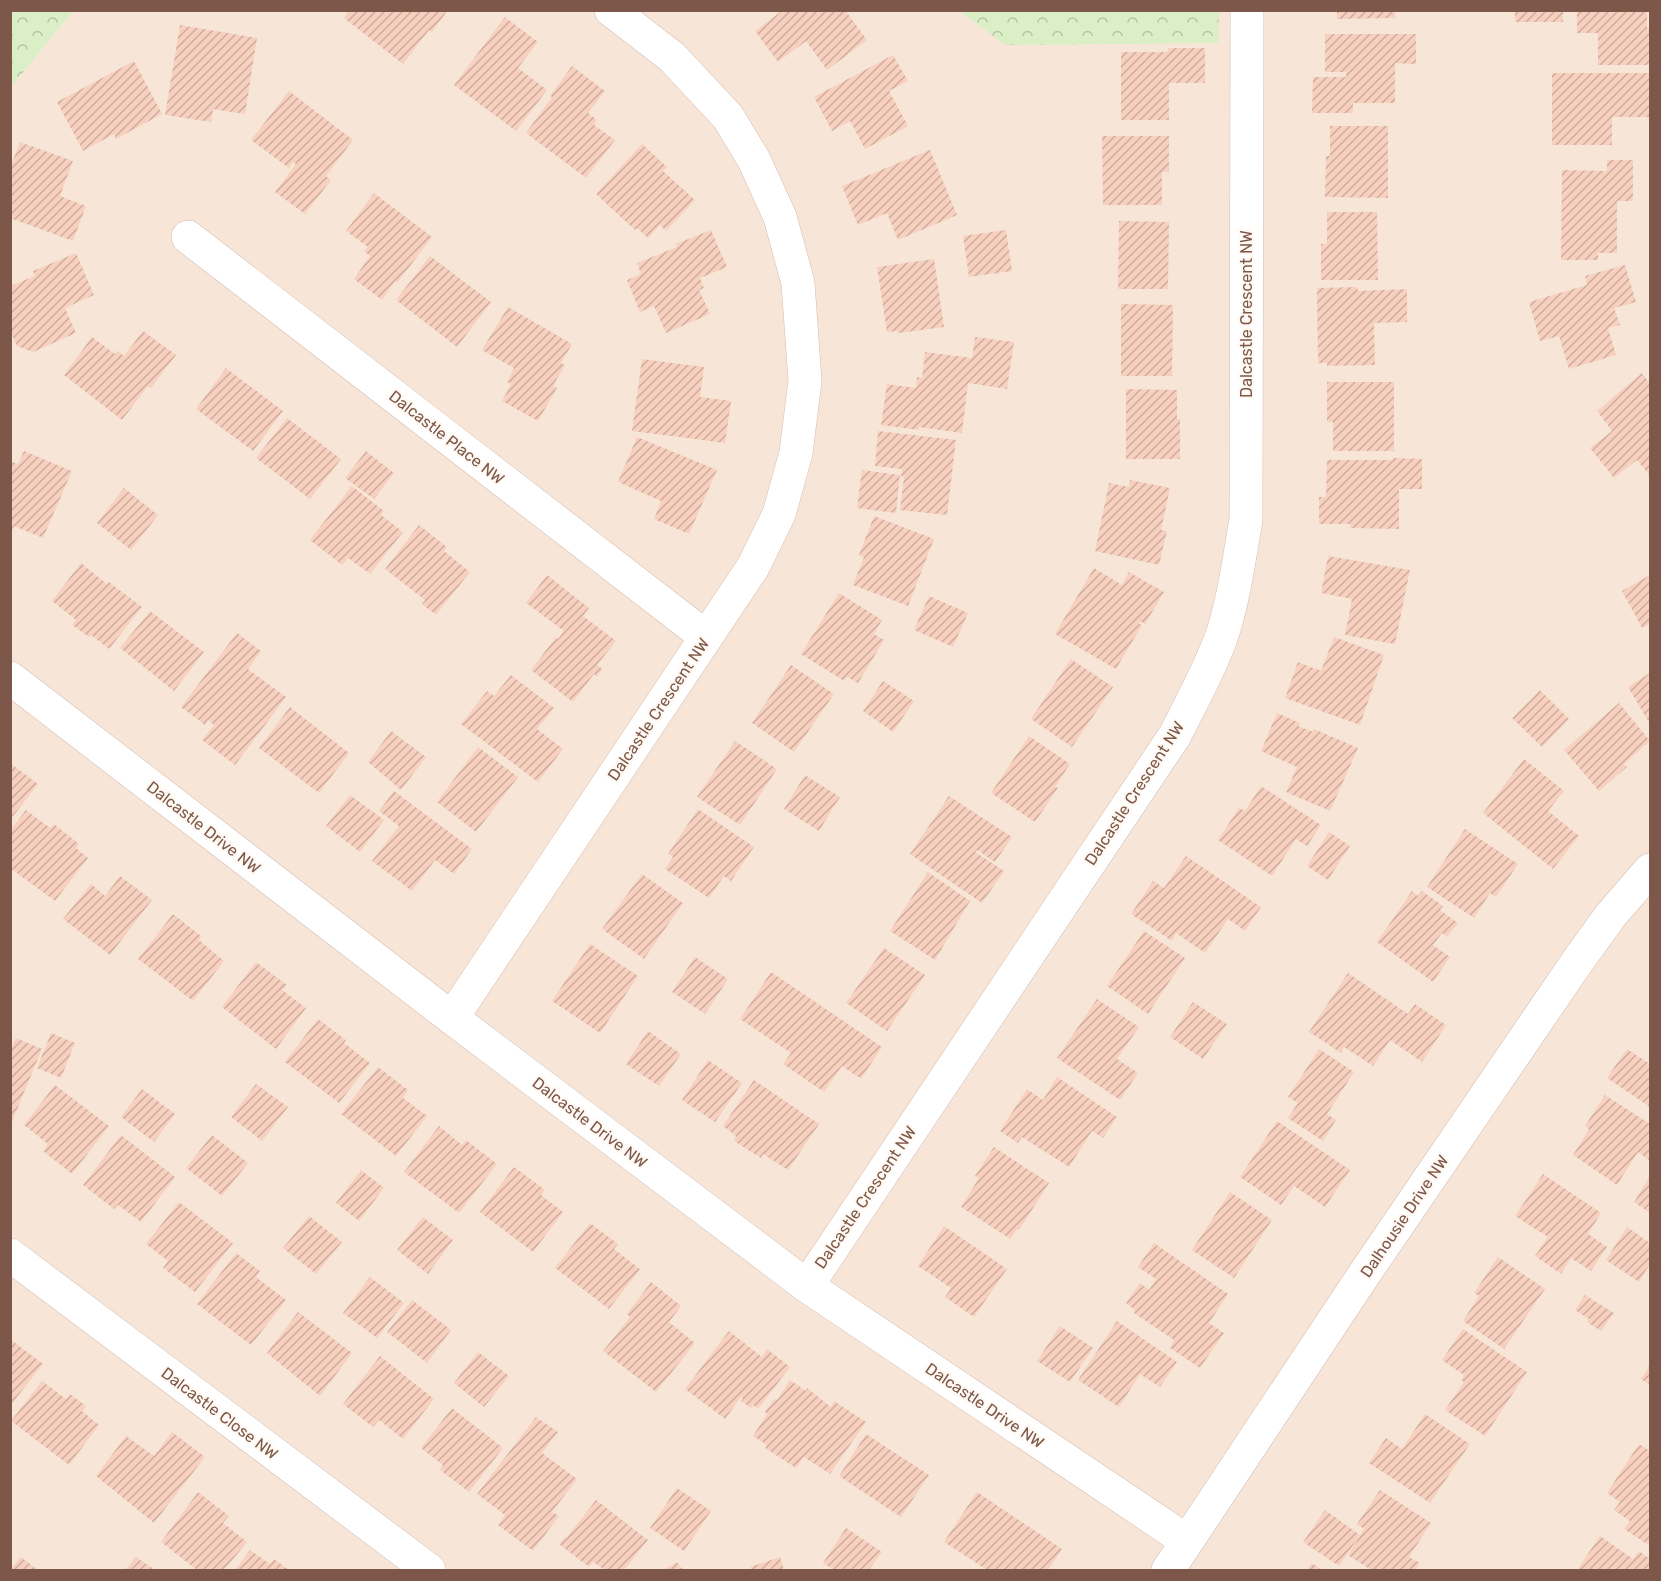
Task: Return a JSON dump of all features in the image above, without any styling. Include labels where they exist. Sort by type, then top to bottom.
[{"type":"street","name":"Dalcastle Crescent NW","points":[[452,1018],[753,567],[779,514],[796,453],[805,381],[798,283],[780,217],[754,160],[728,117],[672,57],[611,10]]},
{"type":"street","name":"Dalcastle Crescent NW","points":[[807,1286],[1175,735],[1221,638],[1246,520],[1247,10]]},
{"type":"street","name":"Dalcastle Place NW","points":[[188,237],[706,636]]},
{"type":"street","name":"Dalcastle Drive NW","points":[[10,678],[452,1018],[807,1286],[1187,1541]]},
{"type":"street","name":"Dalhousie Drive NW","points":[[1168,1570],[1367,1270],[1571,972],[1611,915],[1650,870]]},
{"type":"street","name":"Dalcastle Close NW","points":[[10,1255],[429,1570]]},
{"type":"shaded area","points":[[73,11],[1650,11],[1650,1570],[11,1570],[10,87]]},
{"type":"green space","points":[[10,11],[73,11],[11,87]]},
{"type":"green space","points":[[960,11],[1219,11],[1218,43],[1005,45]]},
{"type":"building","points":[[350,10],[448,10],[403,64],[344,18]]},
{"type":"building","points":[[783,10],[845,10],[867,40],[827,70],[806,41],[778,62],[755,31]]},
{"type":"building","points":[[1337,10],[1395,10],[1395,18],[1337,19]]},
{"type":"building","points":[[1515,10],[1563,10],[1563,22],[1515,22]]},
{"type":"building","points":[[1577,10],[1647,10],[1649,65],[1598,65],[1598,33],[1577,33]]},
{"type":"building","points":[[505,17],[538,42],[518,68],[547,90],[516,131],[454,85]]},
{"type":"building","points":[[180,25],[257,38],[245,114],[213,109],[211,122],[165,115]]},
{"type":"building","points":[[1325,34],[1416,34],[1416,64],[1395,63],[1395,103],[1353,103],[1353,113],[1312,113],[1313,77],[1346,77],[1346,72],[1325,72]]},
{"type":"building","points":[[1168,48],[1205,48],[1205,83],[1169,83],[1169,120],[1121,120],[1121,52],[1168,52]]},
{"type":"building","points":[[893,55],[908,81],[889,91],[908,126],[865,149],[850,121],[832,131],[814,97]]},
{"type":"building","points":[[134,61],[162,114],[116,139],[114,134],[83,151],[57,102]]},
{"type":"building","points":[[572,66],[605,91],[588,113],[597,120],[594,125],[615,140],[586,178],[526,133]]},
{"type":"building","points":[[1552,73],[1650,73],[1650,117],[1612,117],[1612,145],[1552,145]]},
{"type":"building","points":[[289,91],[353,140],[326,176],[331,180],[305,214],[275,192],[296,164],[293,162],[289,168],[251,140]]},
{"type":"building","points":[[1330,126],[1388,126],[1388,198],[1325,197],[1326,156],[1330,156]]},
{"type":"building","points":[[1102,136],[1169,136],[1169,172],[1162,172],[1162,205],[1103,205]]},
{"type":"building","points":[[20,142],[73,161],[60,196],[86,206],[73,241],[10,218],[10,168]]},
{"type":"building","points":[[642,144],[667,167],[663,171],[695,200],[666,231],[660,225],[648,238],[637,228],[635,230],[596,194]]},
{"type":"building","points":[[930,150],[957,215],[898,240],[887,213],[858,225],[842,186]]},
{"type":"building","points":[[1607,160],[1633,160],[1633,201],[1617,201],[1617,253],[1598,253],[1598,260],[1561,260],[1562,170],[1607,171]]},
{"type":"building","points":[[374,193],[432,237],[382,300],[354,279],[370,256],[364,251],[368,247],[346,231]]},
{"type":"building","points":[[1327,212],[1377,212],[1378,280],[1321,280],[1321,244],[1327,244]]},
{"type":"building","points":[[1119,221],[1169,222],[1168,289],[1118,289]]},
{"type":"building","points":[[711,230],[727,267],[700,278],[704,288],[699,290],[710,314],[666,333],[654,306],[640,312],[627,280],[641,274],[637,263]]},
{"type":"building","points":[[1006,230],[1012,271],[969,277],[963,236]]},
{"type":"building","points":[[76,253],[94,295],[65,308],[76,333],[33,352],[17,346],[10,331],[10,286],[35,276],[33,271]]},
{"type":"building","points":[[430,256],[491,302],[457,347],[396,300]]},
{"type":"building","points":[[934,259],[944,327],[898,333],[898,331],[887,332],[877,267]]},
{"type":"building","points":[[1625,265],[1636,302],[1614,308],[1620,325],[1608,328],[1616,355],[1569,369],[1559,336],[1540,341],[1529,302],[1587,285],[1585,276]]},
{"type":"building","points":[[1357,287],[1358,291],[1407,289],[1407,322],[1374,323],[1375,365],[1327,366],[1327,363],[1318,363],[1317,288]]},
{"type":"building","points":[[1121,304],[1173,305],[1172,376],[1121,376]]},
{"type":"building","points":[[508,307],[572,344],[561,363],[565,365],[553,386],[557,388],[538,421],[502,401],[511,384],[507,382],[514,368],[482,350]]},
{"type":"building","points":[[143,331],[176,355],[151,388],[148,386],[122,420],[64,375],[92,337],[115,354],[118,351],[124,356]]},
{"type":"building","points":[[975,337],[1014,342],[1007,389],[968,383],[962,433],[881,425],[887,384],[916,388],[917,377],[922,378],[925,352],[972,358]]},
{"type":"building","points":[[642,359],[704,367],[700,397],[731,401],[725,443],[632,431]]},
{"type":"building","points":[[226,368],[283,411],[253,451],[196,409]]},
{"type":"building","points":[[1642,373],[1650,384],[1650,476],[1637,460],[1614,478],[1590,448],[1612,431],[1597,411]]},
{"type":"building","points":[[1327,382],[1394,382],[1394,451],[1333,451],[1333,422],[1327,422]]},
{"type":"building","points":[[1126,389],[1177,390],[1180,459],[1126,459]]},
{"type":"building","points":[[287,418],[341,459],[310,499],[256,458]]},
{"type":"building","points":[[878,431],[956,440],[947,515],[900,510],[904,477],[901,476],[902,469],[875,466]]},
{"type":"building","points":[[637,437],[717,470],[689,534],[654,519],[661,501],[618,482]]},
{"type":"building","points":[[24,451],[72,471],[43,538],[14,526],[10,534],[10,461],[18,464]]},
{"type":"building","points":[[366,451],[394,473],[374,499],[345,478]]},
{"type":"building","points":[[1393,458],[1422,459],[1422,489],[1399,489],[1399,529],[1350,528],[1350,524],[1319,524],[1319,497],[1326,497],[1327,460],[1393,460]]},
{"type":"building","points":[[862,470],[900,475],[896,513],[857,508]]},
{"type":"building","points":[[1130,480],[1170,488],[1161,530],[1167,531],[1159,565],[1095,551],[1109,483],[1129,487]]},
{"type":"building","points":[[352,486],[384,511],[381,515],[403,532],[370,574],[348,558],[342,565],[310,540]]},
{"type":"building","points":[[124,488],[158,515],[131,550],[97,523]]},
{"type":"building","points":[[874,516],[934,539],[908,606],[853,585],[864,557],[859,555]]},
{"type":"building","points":[[419,525],[447,547],[444,551],[470,572],[436,615],[422,604],[425,600],[385,569]]},
{"type":"building","points":[[1328,556],[1410,570],[1395,644],[1345,635],[1352,599],[1321,593]]},
{"type":"building","points":[[81,563],[107,584],[109,582],[142,607],[109,649],[91,635],[89,637],[72,625],[76,620],[52,601]]},
{"type":"building","points":[[1094,568],[1122,585],[1129,572],[1164,592],[1145,624],[1140,621],[1139,624],[1142,625],[1116,669],[1055,634]]},
{"type":"building","points":[[547,575],[589,608],[583,616],[616,641],[597,665],[602,669],[597,677],[594,674],[573,702],[531,670],[556,637],[558,639],[564,631],[526,603]]},
{"type":"building","points":[[1650,575],[1650,624],[1642,628],[1622,591]]},
{"type":"building","points":[[839,593],[882,620],[874,634],[884,640],[858,683],[847,677],[844,681],[801,654]]},
{"type":"building","points":[[929,596],[968,613],[953,647],[914,630]]},
{"type":"building","points":[[150,611],[204,652],[174,691],[120,648]]},
{"type":"building","points":[[237,633],[261,651],[248,669],[286,697],[235,765],[202,740],[214,725],[208,720],[205,725],[181,707]]},
{"type":"building","points":[[1334,637],[1384,655],[1360,725],[1285,698],[1298,662],[1321,671]]},
{"type":"building","points":[[1071,659],[1113,687],[1072,747],[1031,719]]},
{"type":"building","points":[[791,665],[834,694],[794,752],[752,723]]},
{"type":"building","points":[[1650,673],[1650,724],[1628,687]]},
{"type":"building","points":[[511,675],[554,708],[537,729],[563,749],[538,782],[461,724],[487,691],[494,696]]},
{"type":"building","points":[[883,681],[914,701],[893,732],[863,711]]},
{"type":"building","points":[[1540,690],[1569,719],[1542,747],[1512,718]]},
{"type":"building","points":[[1619,703],[1650,741],[1624,764],[1627,767],[1599,791],[1564,750]]},
{"type":"building","points":[[290,707],[349,753],[319,793],[259,748]]},
{"type":"building","points":[[1277,713],[1300,723],[1298,726],[1313,732],[1314,729],[1358,748],[1330,811],[1286,792],[1297,767],[1261,751]]},
{"type":"building","points":[[391,731],[426,757],[401,790],[368,762]]},
{"type":"building","points":[[1029,736],[1070,764],[1055,787],[1058,788],[1035,822],[991,793]]},
{"type":"building","points":[[735,741],[777,769],[740,825],[697,797]]},
{"type":"building","points":[[478,747],[518,777],[476,832],[437,802]]},
{"type":"building","points":[[1524,759],[1564,791],[1548,811],[1579,836],[1553,869],[1483,813]]},
{"type":"building","points":[[10,763],[38,784],[10,820]]},
{"type":"building","points":[[805,775],[840,797],[819,831],[784,809]]},
{"type":"building","points":[[1261,786],[1321,825],[1307,846],[1296,839],[1272,876],[1218,840],[1239,808],[1245,811]]},
{"type":"building","points":[[394,791],[472,849],[454,874],[435,860],[412,891],[372,861],[399,826],[379,811]]},
{"type":"building","points":[[350,795],[384,820],[360,852],[326,826]]},
{"type":"building","points":[[949,796],[1012,837],[995,862],[977,850],[975,852],[1004,871],[982,903],[910,854]]},
{"type":"building","points":[[698,809],[754,847],[731,881],[724,876],[709,898],[665,869],[673,857],[668,854]]},
{"type":"building","points":[[26,810],[50,828],[54,824],[79,844],[76,848],[88,858],[55,901],[10,868],[10,831]]},
{"type":"building","points":[[1465,829],[1518,864],[1496,897],[1490,893],[1474,918],[1427,887]]},
{"type":"building","points":[[1329,832],[1350,846],[1328,880],[1307,866]]},
{"type":"building","points":[[1186,856],[1261,907],[1245,931],[1228,919],[1205,953],[1176,933],[1172,941],[1131,914],[1153,881],[1164,888]]},
{"type":"building","points":[[928,872],[970,901],[935,960],[890,931]]},
{"type":"building","points":[[642,874],[683,903],[644,959],[602,929]]},
{"type":"building","points":[[120,876],[152,900],[110,955],[63,919],[91,884],[105,896]]},
{"type":"building","points":[[1412,891],[1418,896],[1422,891],[1443,906],[1440,910],[1458,923],[1447,937],[1442,933],[1433,945],[1450,957],[1433,982],[1377,942]]},
{"type":"building","points":[[173,914],[201,936],[199,940],[224,961],[193,1001],[138,959]]},
{"type":"building","points":[[1144,931],[1185,958],[1148,1014],[1107,986]]},
{"type":"building","points":[[590,944],[638,976],[600,1033],[552,1001]]},
{"type":"building","points":[[884,948],[925,975],[887,1031],[846,1003]]},
{"type":"building","points":[[695,957],[728,979],[705,1014],[672,992]]},
{"type":"building","points":[[256,962],[287,985],[282,990],[306,1008],[276,1049],[222,1007]]},
{"type":"building","points":[[771,972],[882,1047],[861,1079],[842,1066],[824,1092],[783,1064],[791,1053],[740,1019]]},
{"type":"building","points":[[1348,973],[1408,1014],[1415,1004],[1446,1025],[1422,1062],[1390,1040],[1373,1066],[1344,1047],[1341,1053],[1309,1032]]},
{"type":"building","points":[[1097,999],[1139,1027],[1117,1059],[1138,1073],[1120,1100],[1057,1058]]},
{"type":"building","points":[[1193,1002],[1227,1024],[1203,1059],[1170,1037]]},
{"type":"building","points":[[318,1019],[346,1040],[344,1043],[370,1063],[339,1103],[285,1062]]},
{"type":"building","points":[[648,1031],[681,1054],[659,1086],[626,1064]]},
{"type":"building","points":[[51,1033],[75,1043],[61,1078],[37,1068]]},
{"type":"building","points":[[16,1038],[42,1049],[11,1124],[10,1050]]},
{"type":"building","points":[[1319,1049],[1354,1072],[1327,1114],[1336,1120],[1323,1141],[1288,1118],[1298,1103],[1288,1097]]},
{"type":"building","points":[[1627,1049],[1650,1064],[1650,1107],[1607,1078]]},
{"type":"building","points":[[708,1060],[742,1083],[715,1122],[682,1100]]},
{"type":"building","points":[[378,1067],[408,1090],[403,1098],[427,1116],[396,1156],[341,1114]]},
{"type":"building","points":[[1057,1077],[1117,1117],[1103,1138],[1092,1131],[1069,1167],[1022,1137],[1018,1143],[1000,1131],[1027,1089],[1043,1100]]},
{"type":"building","points":[[754,1080],[819,1124],[788,1170],[763,1154],[761,1158],[734,1141],[736,1136],[723,1126]]},
{"type":"building","points":[[256,1084],[288,1107],[262,1141],[231,1117]]},
{"type":"building","points":[[55,1085],[109,1126],[72,1174],[43,1151],[48,1144],[24,1125]]},
{"type":"building","points":[[142,1089],[175,1114],[154,1142],[121,1117]]},
{"type":"building","points":[[1605,1095],[1650,1124],[1650,1161],[1638,1152],[1617,1185],[1573,1155],[1589,1129],[1585,1126]]},
{"type":"building","points":[[1277,1121],[1350,1170],[1325,1207],[1294,1186],[1281,1205],[1240,1177]]},
{"type":"building","points":[[439,1126],[462,1145],[466,1140],[497,1164],[459,1213],[404,1172]]},
{"type":"building","points":[[121,1135],[175,1177],[141,1222],[118,1205],[114,1209],[83,1185]]},
{"type":"building","points":[[212,1135],[248,1163],[222,1196],[186,1168]]},
{"type":"building","points":[[994,1147],[1049,1183],[1019,1230],[1017,1229],[1010,1239],[961,1207],[979,1178],[975,1176]]},
{"type":"building","points":[[514,1167],[545,1190],[541,1195],[563,1212],[533,1252],[480,1212]]},
{"type":"building","points":[[361,1170],[384,1188],[359,1221],[336,1203]]},
{"type":"building","points":[[1543,1174],[1601,1213],[1588,1234],[1607,1247],[1591,1271],[1571,1258],[1561,1274],[1535,1256],[1548,1237],[1515,1216]]},
{"type":"building","points":[[1650,1176],[1650,1213],[1634,1202]]},
{"type":"building","points":[[1230,1192],[1272,1220],[1234,1278],[1192,1250]]},
{"type":"building","points":[[179,1202],[233,1243],[195,1292],[163,1268],[168,1261],[146,1244]]},
{"type":"building","points":[[309,1216],[342,1242],[316,1274],[283,1248]]},
{"type":"building","points":[[423,1217],[453,1240],[428,1274],[397,1250]]},
{"type":"building","points":[[590,1223],[618,1244],[614,1249],[640,1269],[609,1309],[555,1268]]},
{"type":"building","points":[[944,1226],[1007,1269],[974,1317],[945,1297],[951,1288],[918,1266]]},
{"type":"building","points":[[1627,1227],[1650,1243],[1650,1264],[1639,1282],[1606,1260]]},
{"type":"building","points":[[1154,1243],[1228,1294],[1209,1323],[1224,1333],[1200,1368],[1170,1348],[1174,1340],[1134,1313],[1135,1310],[1126,1303],[1140,1283],[1149,1290],[1156,1279],[1138,1267]]},
{"type":"building","points":[[236,1253],[260,1271],[256,1277],[286,1300],[251,1345],[197,1304]]},
{"type":"building","points":[[1498,1257],[1545,1289],[1504,1349],[1463,1321],[1479,1296],[1474,1293]]},
{"type":"building","points":[[370,1277],[404,1303],[377,1338],[343,1313]]},
{"type":"building","points":[[651,1282],[681,1306],[669,1322],[695,1343],[656,1392],[603,1351],[630,1317],[627,1314]]},
{"type":"building","points":[[1585,1295],[1614,1313],[1601,1331],[1575,1310]]},
{"type":"building","points":[[412,1300],[451,1330],[427,1363],[387,1332]]},
{"type":"building","points":[[298,1312],[352,1353],[320,1396],[267,1353]]},
{"type":"building","points":[[1117,1321],[1177,1362],[1160,1387],[1140,1374],[1119,1407],[1078,1380]]},
{"type":"building","points":[[1060,1326],[1093,1348],[1070,1382],[1037,1361]]},
{"type":"building","points":[[1463,1329],[1527,1372],[1485,1436],[1445,1410],[1464,1382],[1461,1380],[1464,1375],[1442,1360]]},
{"type":"building","points":[[729,1331],[762,1357],[767,1349],[790,1367],[758,1409],[753,1405],[751,1408],[741,1401],[743,1399],[741,1397],[725,1419],[685,1389]]},
{"type":"building","points":[[10,1339],[43,1364],[10,1406]]},
{"type":"building","points":[[478,1352],[509,1376],[484,1407],[454,1383]]},
{"type":"building","points":[[380,1356],[434,1399],[403,1439],[379,1420],[373,1427],[343,1404]]},
{"type":"building","points":[[1650,1365],[1650,1385],[1641,1379]]},
{"type":"building","points":[[790,1380],[806,1391],[807,1388],[831,1407],[834,1401],[866,1422],[830,1474],[804,1457],[796,1468],[765,1448],[767,1445],[753,1436],[767,1414],[765,1412],[774,1399],[777,1400]]},
{"type":"building","points":[[42,1381],[66,1399],[70,1394],[86,1406],[82,1411],[99,1425],[69,1465],[11,1421]]},
{"type":"building","points":[[452,1408],[503,1448],[469,1492],[440,1470],[443,1465],[421,1448]]},
{"type":"building","points":[[1425,1414],[1470,1444],[1430,1503],[1369,1463],[1386,1438],[1402,1449]]},
{"type":"building","points":[[536,1417],[558,1432],[542,1453],[577,1479],[552,1512],[559,1516],[533,1551],[498,1525],[505,1515],[477,1494]]},
{"type":"building","points":[[172,1432],[205,1457],[154,1523],[96,1476],[126,1436],[154,1456]]},
{"type":"building","points":[[866,1434],[929,1475],[901,1517],[839,1476]]},
{"type":"building","points":[[1639,1444],[1650,1451],[1650,1546],[1624,1529],[1630,1521],[1614,1510],[1620,1502],[1607,1493]]},
{"type":"building","points":[[677,1488],[711,1511],[684,1551],[650,1528]]},
{"type":"building","points":[[1380,1490],[1431,1523],[1409,1557],[1420,1563],[1415,1570],[1371,1570],[1348,1555],[1364,1529],[1357,1524]]},
{"type":"building","points":[[198,1492],[229,1516],[223,1523],[247,1542],[224,1570],[197,1570],[161,1542]]},
{"type":"building","points":[[977,1492],[1062,1549],[1048,1570],[987,1570],[944,1542]]},
{"type":"building","points":[[596,1500],[648,1540],[624,1570],[605,1570],[593,1562],[589,1567],[559,1544]]},
{"type":"building","points":[[1325,1510],[1360,1535],[1339,1566],[1303,1542]]},
{"type":"building","points":[[846,1528],[882,1552],[869,1570],[834,1570],[823,1563]]},
{"type":"building","points":[[1600,1536],[1633,1559],[1639,1551],[1650,1559],[1650,1570],[1577,1570]]},
{"type":"building","points":[[250,1550],[270,1564],[274,1559],[289,1570],[235,1570]]},
{"type":"building","points":[[21,1557],[38,1570],[10,1570]]},
{"type":"building","points":[[136,1557],[155,1570],[125,1570]]},
{"type":"building","points":[[780,1557],[784,1570],[751,1570],[750,1567]]},
{"type":"building","points":[[677,1562],[683,1570],[663,1570]]},
{"type":"building","points":[[1312,1563],[1322,1570],[1307,1570]]}]
